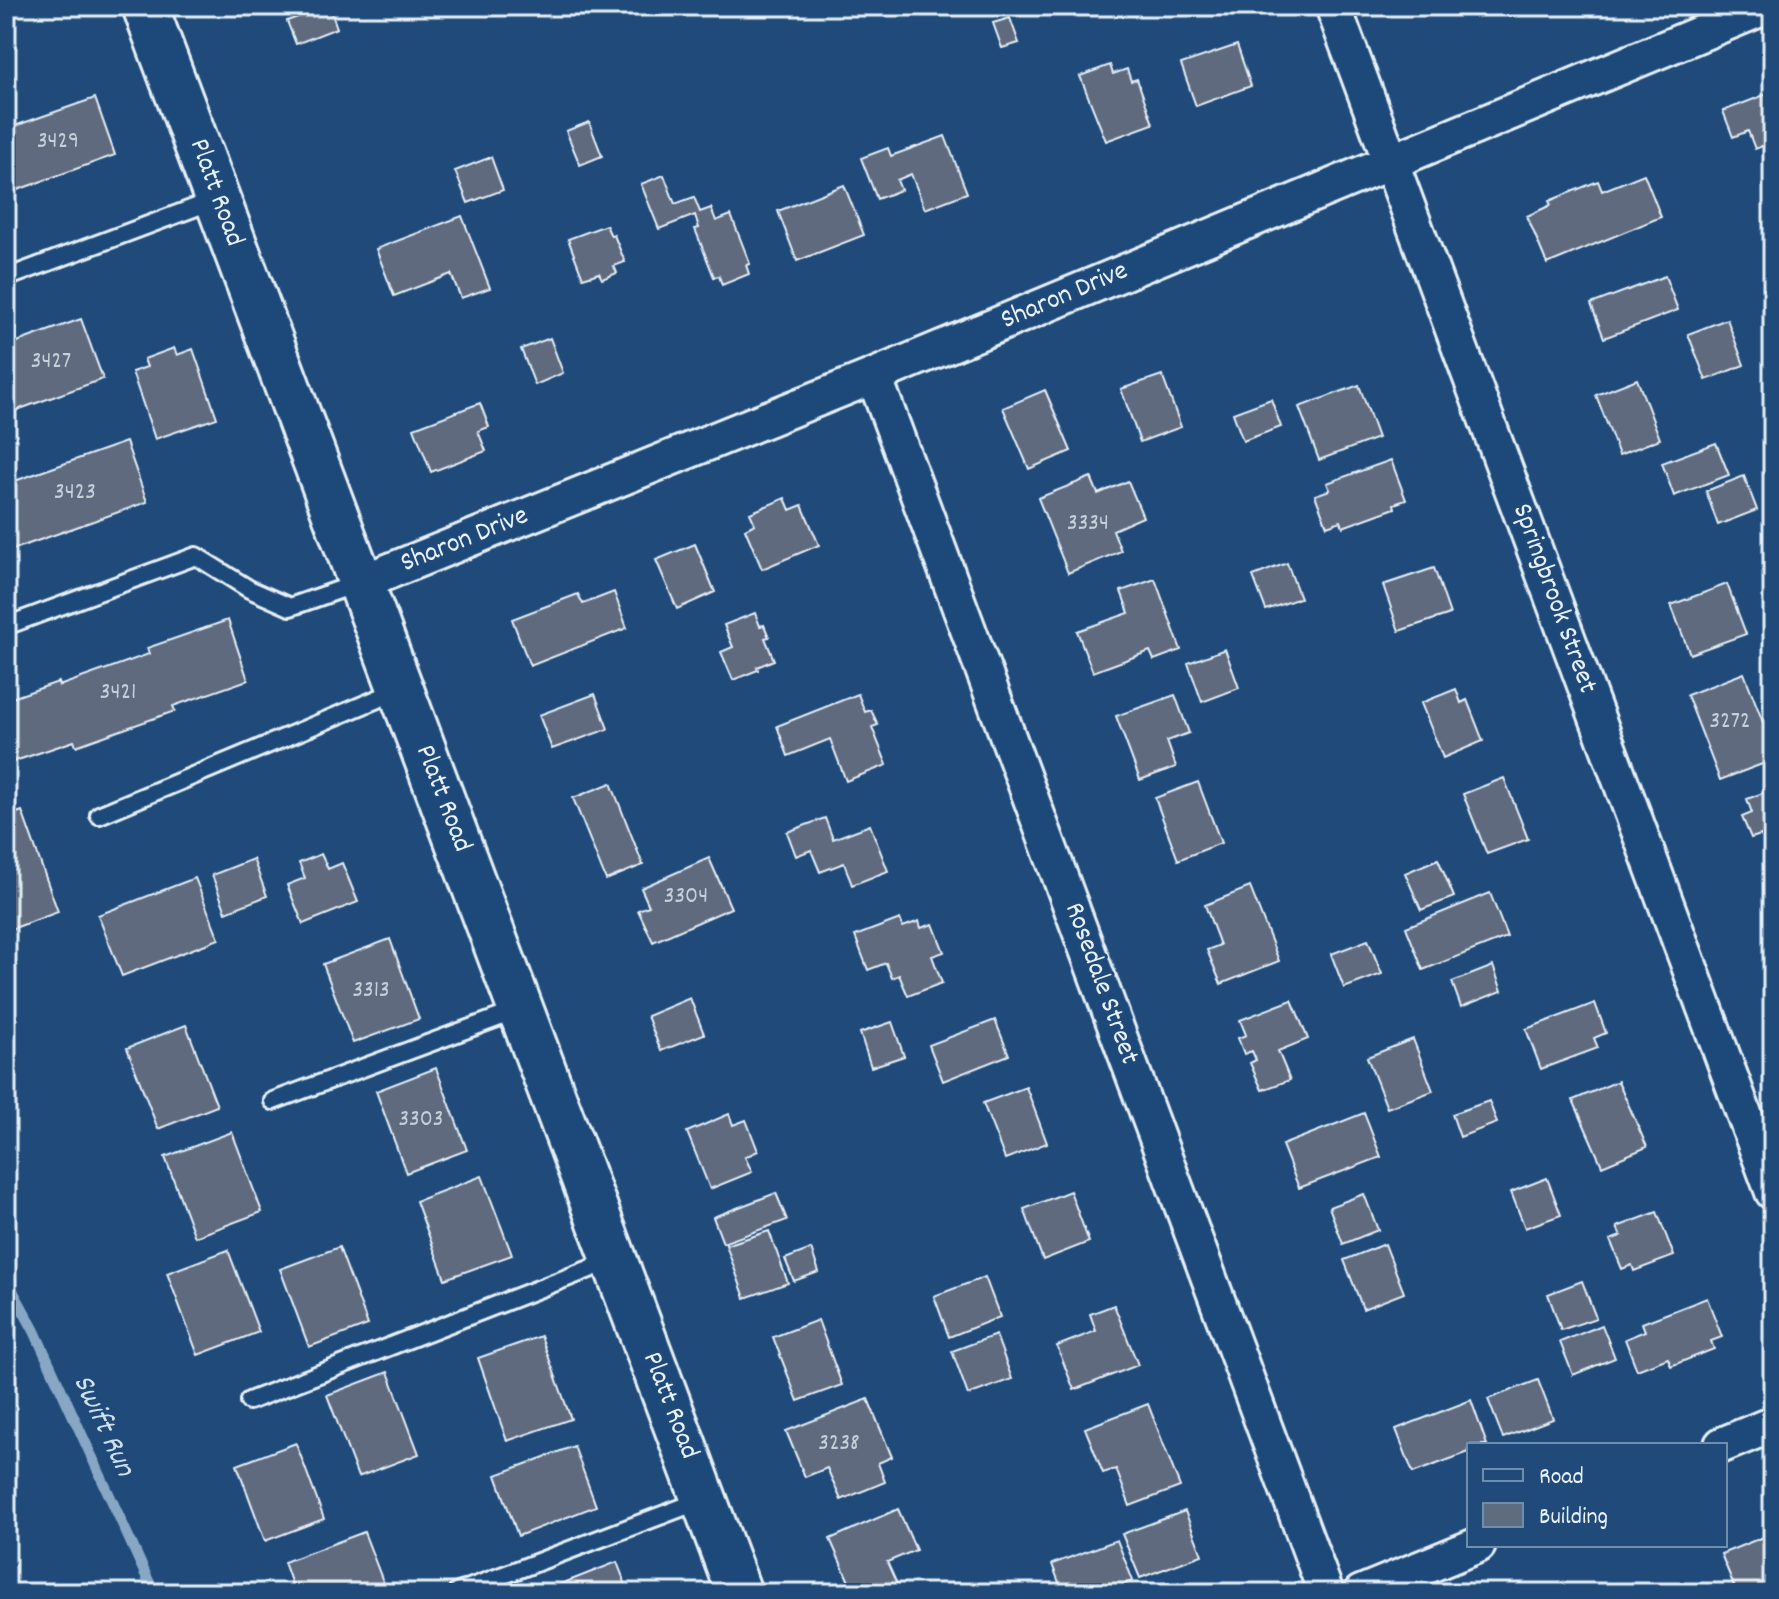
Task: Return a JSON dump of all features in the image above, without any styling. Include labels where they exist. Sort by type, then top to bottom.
[{"type":"main road","name":"Platt Road","points":[[145,6],[739,1593]]},
{"type":"street","name":"Springbrook Street","points":[[1333,6],[1773,1192]]},
{"type":"street","name":"Sharon Drive","points":[[360,583],[874,376],[1767,6]]},
{"type":"street","name":"Rosedale Street","points":[[874,376],[1326,1593]]},
{"type":"street","points":[[1727,1443],[1773,1424]]},
{"type":"street","points":[[1361,1593],[1473,1547]]},
{"type":"lane","points":[[6,278],[217,199]]},
{"type":"lane","points":[[6,626],[196,556],[249,589],[290,607],[360,583]]},
{"type":"lane","points":[[99,815],[401,690]]},
{"type":"lane","points":[[273,1101],[521,1010]]},
{"type":"lane","points":[[249,1401],[614,1260]]},
{"type":"lane","points":[[456,1593],[704,1499]]},
{"type":"building","points":[[329,6],[337,28],[296,44],[287,21]]},
{"type":"building","points":[[1010,18],[1019,43],[1002,48],[993,23]]},
{"type":"building","points":[[1237,45],[1251,86],[1196,106],[1181,64]]},
{"type":"building","points":[[1110,65],[1113,74],[1127,69],[1131,81],[1137,79],[1153,124],[1106,141],[1080,76]]},
{"type":"building","points":[[1767,94],[1773,110],[1773,142],[1755,149],[1748,131],[1733,137],[1723,111]]},
{"type":"building","points":[[95,98],[115,155],[6,194],[6,129]]},
{"type":"building","points":[[589,122],[602,156],[580,165],[566,131]]},
{"type":"building","points":[[945,136],[967,193],[925,209],[911,174],[897,180],[901,190],[877,199],[861,158],[888,148],[891,156]]},
{"type":"building","points":[[491,157],[503,190],[468,203],[455,171]]},
{"type":"building","points":[[1644,174],[1661,217],[1547,264],[1527,216],[1551,205],[1549,201],[1598,181],[1602,191]]},
{"type":"building","points":[[664,175],[675,204],[694,197],[700,212],[711,208],[716,221],[731,215],[750,264],[746,265],[749,274],[722,285],[719,276],[714,277],[695,229],[699,228],[695,215],[659,229],[641,184]]},
{"type":"building","points":[[844,185],[864,235],[797,261],[778,211]]},
{"type":"building","points":[[462,216],[490,288],[461,298],[451,274],[394,296],[376,249]]},
{"type":"building","points":[[606,225],[611,236],[614,235],[625,262],[614,266],[617,273],[602,279],[599,273],[583,278],[568,239]]},
{"type":"building","points":[[1665,276],[1678,310],[1604,338],[1591,304]]},
{"type":"building","points":[[81,319],[103,379],[6,414],[6,346]]},
{"type":"building","points":[[1727,319],[1744,365],[1706,380],[1688,334]]},
{"type":"building","points":[[550,338],[563,373],[535,385],[521,349]]},
{"type":"building","points":[[174,348],[177,355],[193,349],[217,418],[155,439],[132,372],[147,367],[144,359]]},
{"type":"building","points":[[1162,375],[1181,427],[1140,442],[1121,389]]},
{"type":"building","points":[[1637,379],[1660,439],[1619,455],[1596,395]]},
{"type":"building","points":[[1359,385],[1378,438],[1319,460],[1299,407]]},
{"type":"building","points":[[1045,390],[1071,451],[1029,469],[1003,408]]},
{"type":"building","points":[[1271,399],[1281,427],[1243,441],[1233,413]]},
{"type":"building","points":[[480,403],[489,427],[478,431],[486,451],[431,472],[414,428]]},
{"type":"building","points":[[126,442],[147,502],[6,552],[6,484]]},
{"type":"building","points":[[1716,443],[1729,475],[1674,496],[1662,463]]},
{"type":"building","points":[[1391,460],[1406,500],[1394,504],[1395,508],[1343,527],[1341,521],[1327,526],[1315,495],[1330,490],[1327,483]]},
{"type":"building","points":[[1744,476],[1757,510],[1718,525],[1706,491]]},
{"type":"building","points":[[1091,477],[1098,494],[1128,481],[1143,517],[1113,530],[1121,551],[1068,573],[1038,498]]},
{"type":"building","points":[[785,498],[790,510],[802,505],[819,545],[762,569],[745,529],[755,524],[750,513]]},
{"type":"building","points":[[695,544],[715,592],[677,609],[656,560]]},
{"type":"building","points":[[1287,563],[1300,598],[1266,610],[1253,576]]},
{"type":"building","points":[[1434,568],[1450,614],[1399,631],[1383,585]]},
{"type":"building","points":[[1155,579],[1181,650],[1154,660],[1150,651],[1093,672],[1077,631],[1129,613],[1121,591]]},
{"type":"building","points":[[1727,584],[1746,634],[1690,654],[1671,605]]},
{"type":"building","points":[[614,592],[627,628],[530,666],[512,619],[578,594],[583,604]]},
{"type":"building","points":[[755,613],[769,637],[765,638],[774,660],[733,680],[721,652],[733,647],[724,625]]},
{"type":"building","points":[[228,620],[248,680],[173,706],[175,711],[76,746],[74,741],[6,764],[6,700],[58,682],[59,686],[149,654],[147,648]]},
{"type":"building","points":[[1225,649],[1239,688],[1202,702],[1188,663]]},
{"type":"building","points":[[1744,673],[1773,748],[1773,760],[1720,780],[1687,695]]},
{"type":"building","points":[[1456,689],[1461,703],[1467,700],[1483,741],[1443,758],[1421,703]]},
{"type":"building","points":[[595,694],[608,729],[552,749],[539,715]]},
{"type":"building","points":[[858,694],[865,712],[871,710],[878,725],[872,727],[887,765],[846,781],[830,739],[788,756],[777,726]]},
{"type":"building","points":[[1175,695],[1189,733],[1167,741],[1176,767],[1140,780],[1116,716]]},
{"type":"building","points":[[1504,778],[1528,839],[1487,854],[1463,794]]},
{"type":"building","points":[[1198,782],[1221,843],[1178,860],[1155,798]]},
{"type":"building","points":[[611,783],[643,865],[606,880],[573,798]]},
{"type":"building","points":[[1773,789],[1773,839],[1764,842],[1761,835],[1751,838],[1742,817],[1752,813],[1747,799]]},
{"type":"building","points":[[22,811],[58,912],[6,931],[6,817]]},
{"type":"building","points":[[825,818],[833,839],[870,825],[888,871],[852,885],[844,863],[820,872],[811,850],[796,856],[787,832]]},
{"type":"building","points":[[321,854],[328,869],[342,863],[358,902],[303,924],[287,885],[305,878],[299,863]]},
{"type":"building","points":[[709,858],[731,908],[653,942],[638,910],[649,906],[641,888]]},
{"type":"building","points":[[253,859],[267,896],[226,912],[212,875]]},
{"type":"building","points":[[1438,859],[1454,897],[1421,910],[1405,873]]},
{"type":"building","points":[[195,878],[219,939],[122,976],[98,915]]},
{"type":"building","points":[[1250,887],[1279,961],[1221,984],[1207,950],[1220,945],[1205,905]]},
{"type":"building","points":[[1490,893],[1507,937],[1423,970],[1406,927]]},
{"type":"building","points":[[900,919],[903,927],[919,921],[921,928],[933,924],[944,952],[932,956],[942,983],[908,996],[899,975],[892,978],[886,963],[868,970],[855,936]]},
{"type":"building","points":[[390,939],[419,1019],[353,1043],[323,964]]},
{"type":"building","points":[[1368,940],[1382,974],[1344,988],[1331,954]]},
{"type":"building","points":[[1493,966],[1502,991],[1461,1007],[1452,982]]},
{"type":"building","points":[[690,998],[704,1034],[661,1051],[647,1016]]},
{"type":"building","points":[[1292,1000],[1308,1039],[1278,1051],[1290,1080],[1262,1090],[1250,1063],[1256,1060],[1252,1051],[1244,1054],[1238,1038],[1246,1035],[1240,1020]]},
{"type":"building","points":[[1595,1003],[1606,1033],[1594,1038],[1598,1048],[1541,1069],[1526,1029]]},
{"type":"building","points":[[995,1020],[1009,1055],[943,1081],[929,1045]]},
{"type":"building","points":[[892,1022],[904,1056],[871,1067],[860,1033]]},
{"type":"building","points":[[186,1025],[217,1106],[158,1129],[127,1048]]},
{"type":"building","points":[[1413,1039],[1433,1091],[1387,1108],[1367,1057]]},
{"type":"building","points":[[436,1068],[467,1150],[406,1173],[376,1091]]},
{"type":"building","points":[[1618,1081],[1647,1147],[1602,1166],[1573,1100]]},
{"type":"building","points":[[1026,1087],[1047,1143],[1005,1159],[983,1103]]},
{"type":"building","points":[[1489,1101],[1497,1123],[1460,1137],[1452,1114]]},
{"type":"building","points":[[1364,1113],[1381,1157],[1299,1188],[1282,1145]]},
{"type":"building","points":[[729,1114],[733,1125],[746,1120],[758,1151],[745,1157],[752,1172],[710,1189],[687,1132]]},
{"type":"building","points":[[232,1132],[262,1212],[195,1237],[165,1157]]},
{"type":"building","points":[[482,1176],[512,1255],[445,1279],[416,1201]]},
{"type":"building","points":[[1547,1178],[1561,1215],[1525,1228],[1511,1192]]},
{"type":"building","points":[[1070,1191],[1089,1242],[1043,1260],[1024,1209]]},
{"type":"building","points":[[776,1193],[787,1220],[723,1243],[713,1217]]},
{"type":"building","points":[[1364,1194],[1378,1230],[1343,1244],[1329,1207]]},
{"type":"building","points":[[1657,1212],[1674,1256],[1634,1271],[1632,1265],[1622,1269],[1610,1240],[1621,1236],[1617,1227]]},
{"type":"building","points":[[769,1231],[788,1283],[745,1298],[726,1245]]},
{"type":"building","points":[[1385,1244],[1404,1293],[1363,1309],[1344,1260]]},
{"type":"building","points":[[339,1247],[368,1325],[309,1347],[280,1269]]},
{"type":"building","points":[[811,1249],[819,1272],[794,1281],[785,1259]]},
{"type":"building","points":[[228,1250],[259,1332],[198,1355],[167,1273]]},
{"type":"building","points":[[985,1277],[1000,1317],[949,1337],[934,1296]]},
{"type":"building","points":[[1582,1281],[1596,1318],[1561,1330],[1548,1294]]},
{"type":"building","points":[[1707,1298],[1722,1337],[1711,1341],[1714,1349],[1671,1366],[1668,1358],[1637,1370],[1625,1339],[1645,1331],[1642,1323]]},
{"type":"building","points":[[1114,1305],[1138,1365],[1074,1390],[1057,1346],[1096,1331],[1090,1314]]},
{"type":"building","points":[[818,1320],[842,1385],[798,1401],[773,1337]]},
{"type":"building","points":[[1602,1325],[1615,1358],[1573,1375],[1560,1342]]},
{"type":"building","points":[[996,1335],[1012,1379],[968,1395],[952,1351]]},
{"type":"building","points":[[541,1336],[571,1419],[507,1441],[478,1358]]},
{"type":"building","points":[[388,1372],[419,1454],[358,1477],[327,1395]]},
{"type":"building","points":[[1538,1380],[1553,1419],[1503,1438],[1488,1399]]},
{"type":"building","points":[[868,1399],[892,1457],[878,1463],[885,1482],[841,1500],[827,1468],[805,1477],[786,1431]]},
{"type":"building","points":[[1471,1400],[1486,1443],[1467,1443],[1467,1453],[1413,1473],[1396,1429]]},
{"type":"building","points":[[1148,1404],[1180,1487],[1130,1506],[1116,1469],[1103,1473],[1085,1428]]},
{"type":"building","points":[[296,1443],[324,1519],[265,1541],[237,1465]]},
{"type":"building","points":[[574,1446],[596,1506],[518,1536],[496,1475]]},
{"type":"building","points":[[898,1509],[916,1550],[887,1562],[901,1593],[854,1593],[830,1539]]},
{"type":"building","points":[[1185,1511],[1202,1555],[1140,1578],[1122,1534]]},
{"type":"building","points":[[364,1532],[387,1592],[295,1593],[284,1562]]},
{"type":"building","points":[[1773,1533],[1773,1582],[1737,1593],[1721,1554]]},
{"type":"building","points":[[1117,1540],[1133,1581],[1101,1593],[1063,1593],[1052,1564]]},
{"type":"building","points":[[617,1562],[629,1593],[538,1593]]},
{"type":"waterway","name":"Swift Run","points":[[6,1279],[34,1330],[154,1593]]}]
